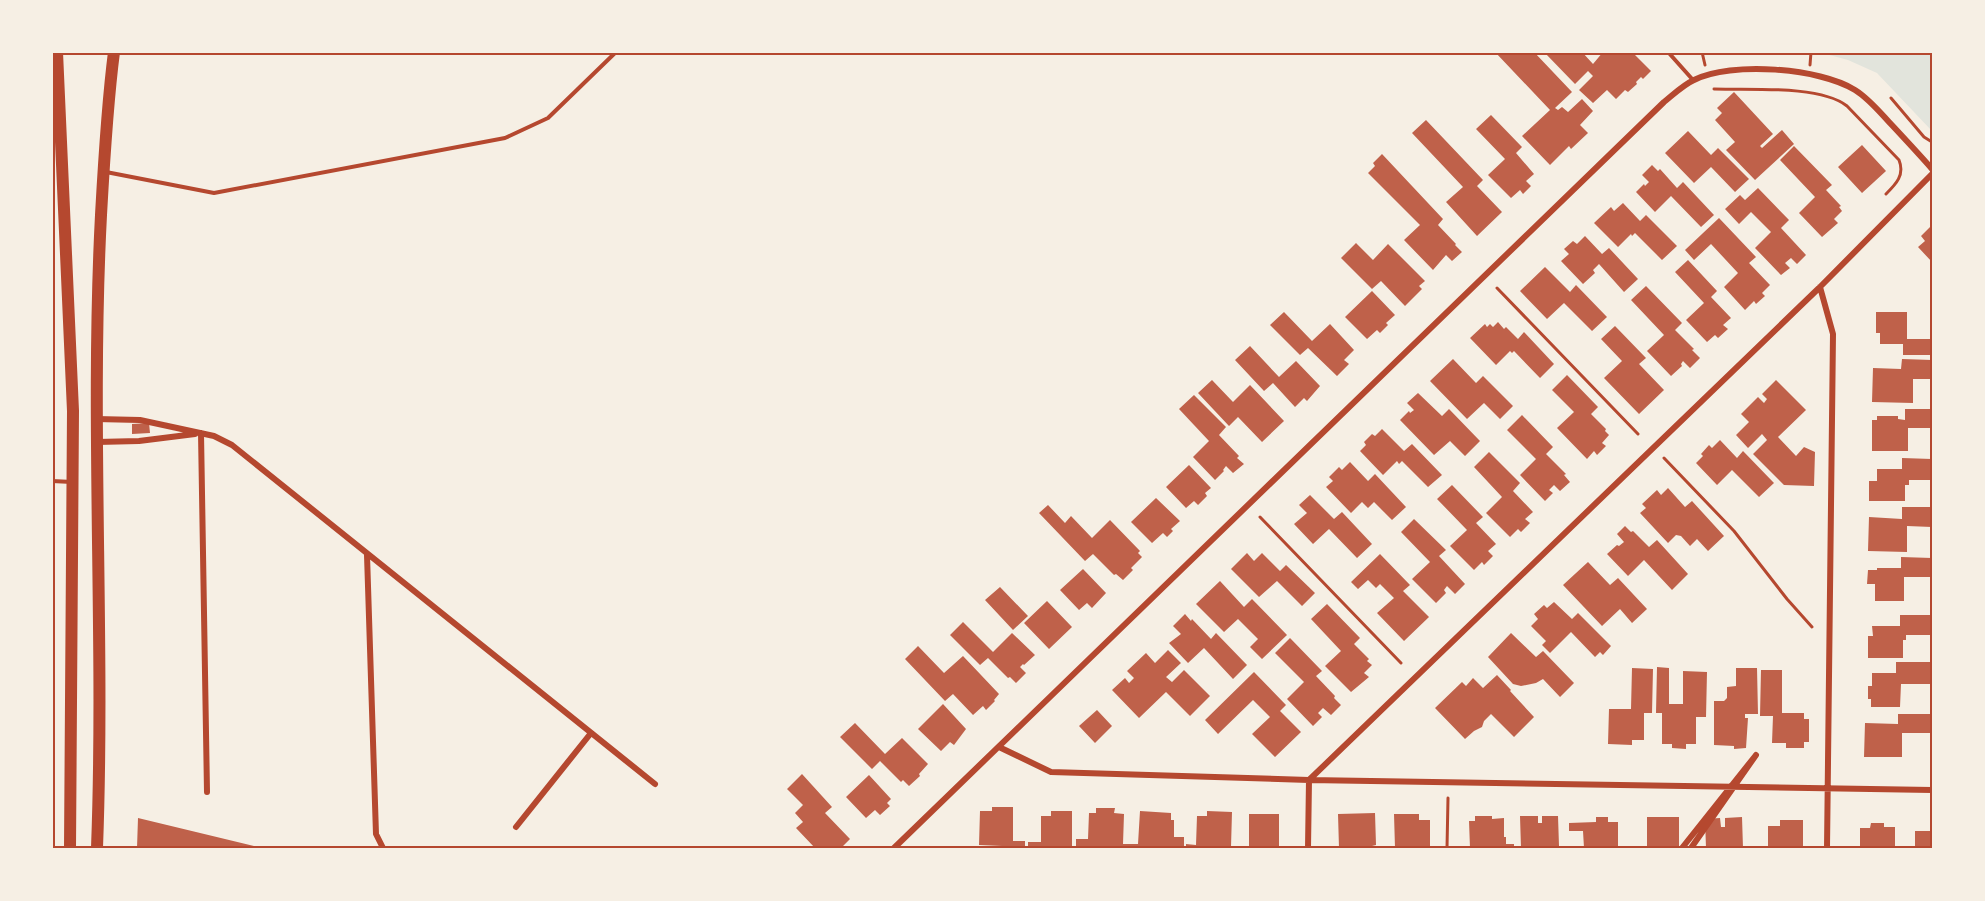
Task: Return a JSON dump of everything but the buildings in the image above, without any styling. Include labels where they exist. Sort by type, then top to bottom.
[{"type":"highway","points":[[97,849],[100,678],[96,442],[98,276],[114,52]]},
{"type":"highway","points":[[56,53],[73,411],[70,849]]},
{"type":"street","points":[[894,849],[1664,102],[1693,80],[1715,72],[1754,70],[1810,73],[1836,80],[1856,90],[1871,103],[1932,169]]},
{"type":"street","points":[[1308,849],[1309,780],[1820,287],[1932,174]]},
{"type":"street","points":[[1820,287],[1833,334],[1827,849]]},
{"type":"street","points":[[96,419],[140,420],[223,439],[655,784]]},
{"type":"street","points":[[96,442],[139,441],[201,433]]},
{"type":"street","points":[[201,433],[207,792]]},
{"type":"street","points":[[368,555],[376,834],[383,849]]},
{"type":"street","points":[[516,827],[591,733]]},
{"type":"street","points":[[999,747],[1051,772],[1309,780],[1932,790]]},
{"type":"street","points":[[1682,849],[1756,755],[1691,849]]},
{"type":"lane","points":[[104,172],[214,193],[505,138],[548,118],[616,52]]},
{"type":"lane","points":[[1668,52],[1693,80]]},
{"type":"lane","points":[[52,481],[72,482]]},
{"type":"path","points":[[1714,89],[1814,92],[1839,100],[1899,160],[1900,177],[1886,194]]},
{"type":"path","points":[[1891,98],[1924,137],[1932,142]]},
{"type":"path","points":[[1497,288],[1638,434]]},
{"type":"path","points":[[1664,458],[1734,531],[1812,627]]},
{"type":"path","points":[[1260,517],[1401,663]]},
{"type":"path","points":[[1447,849],[1448,798]]},
{"type":"shaded area","points":[[1822,53],[1932,53],[1932,131],[1877,73],[1848,60]]}]
